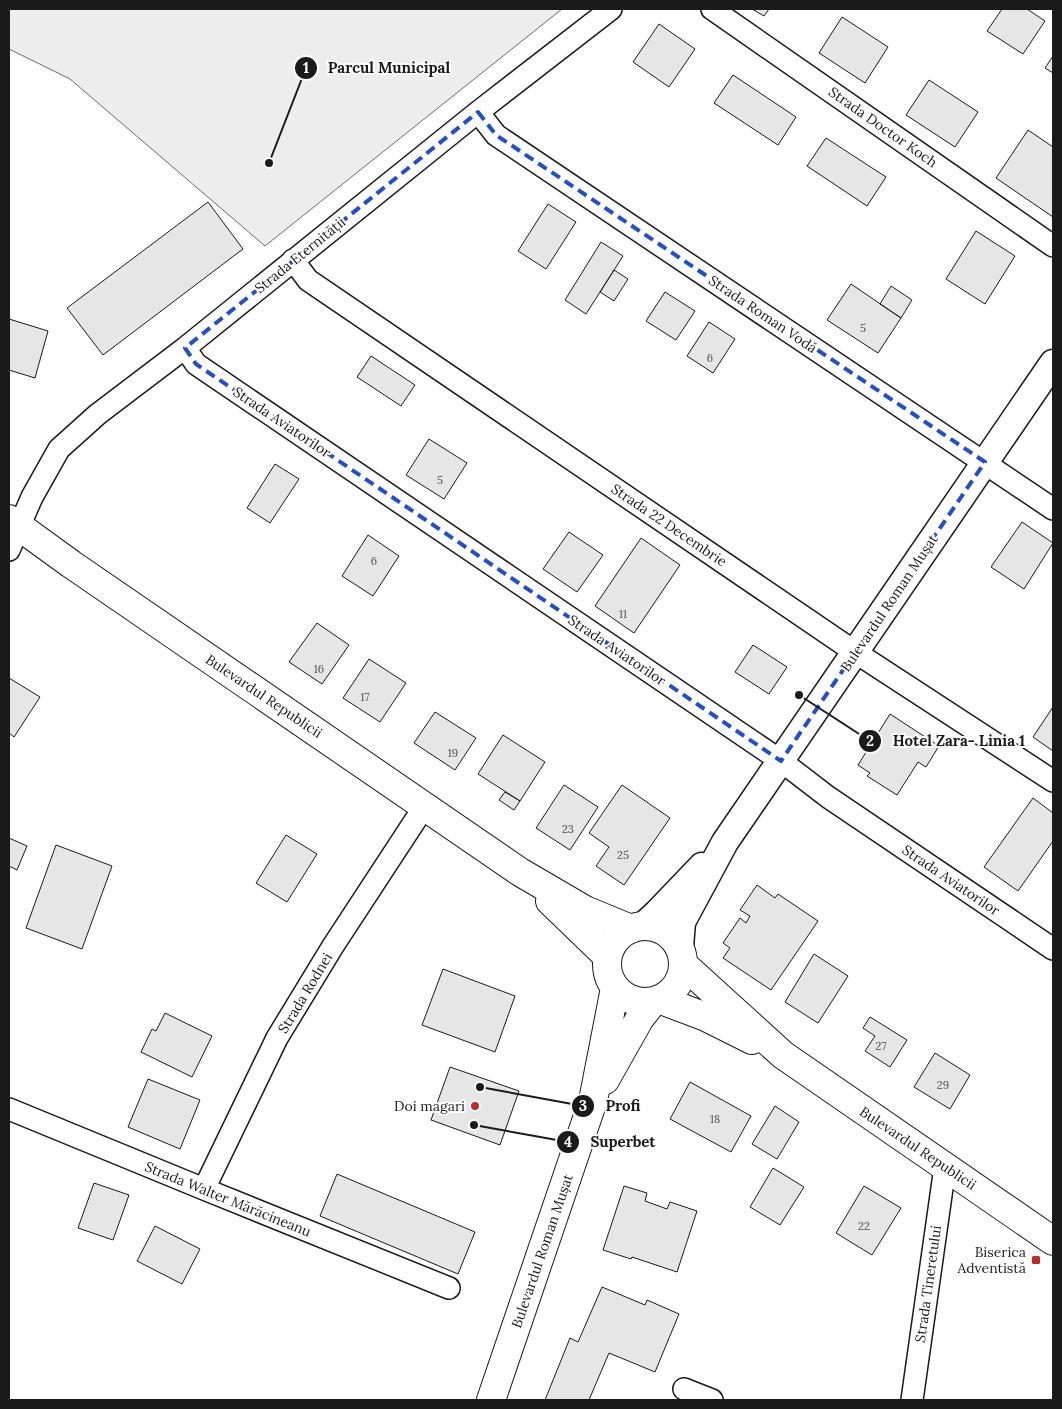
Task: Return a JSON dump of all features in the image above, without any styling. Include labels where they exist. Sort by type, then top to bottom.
[{"type":"main road","name":"Bulevardul Republicii","points":[[12,532],[71,564],[520,872],[585,910],[637,927]]},
{"type":"main road","name":"Bulevardul Republicii","points":[[520,872],[607,956]]},
{"type":"main road","points":[[637,927],[654,927],[664,931],[673,938],[682,956],[682,976],[677,986],[670,994],[657,1001],[642,1003],[632,1001],[622,996],[609,978],[607,956],[610,948],[622,933],[637,927]]},
{"type":"main road","name":"Bulevardul Republicii","points":[[682,956],[783,1055]]},
{"type":"main road","name":"Bulevardul Roman Mușat","points":[[491,1400],[593,1101],[615,988]]},
{"type":"main road","name":"Bulevardul Republicii","points":[[657,1001],[706,1017],[783,1055],[1053,1241]]},
{"type":"main road","name":"Bulevardul Roman Mușat","points":[[593,1101],[640,1018],[657,1001]]},
{"type":"street","name":"Strada Eternității","points":[[12,532],[59,449],[98,414],[185,348],[478,112],[611,9]]},
{"type":"street","name":"Strada Doctor Koch","points":[[712,9],[1053,246]]},
{"type":"street","name":"Strada Roman Vodă","points":[[478,112],[496,135],[1053,509]]},
{"type":"street","name":"Strada 22 Decembrie","points":[[293,260],[308,280],[855,652],[1053,781]]},
{"type":"street","name":"Strada Aviatorilor","points":[[185,348],[196,364],[781,761],[828,797],[1053,949]]},
{"type":"street","name":"Bulevardul Roman Mușat","points":[[682,956],[682,922],[724,842],[1053,363]]},
{"type":"street","name":"Strada Rodnei","points":[[204,1189],[277,1038],[424,806]]},
{"type":"street","name":"Bulevardul Roman Mușat","points":[[637,927],[657,913],[724,842]]},
{"type":"street","name":"Strada Walter Mărăcineanu","points":[[9,1108],[449,1288]]},
{"type":"street","name":"Strada Tineretului","points":[[912,1400],[945,1167]]},
{"type":"street","points":[[684,1389],[712,1400]]},
{"type":"highlighted area","points":[[478,112],[496,135],[985,462],[781,761],[196,364],[185,348]]},
{"type":"shaded area","points":[[9,9],[562,9],[265,246],[70,79],[9,49]]},
{"type":"building","points":[[752,9],[769,9],[764,16]]},
{"type":"building","points":[[1002,9],[1027,9],[1045,21],[1023,54],[987,31]]},
{"type":"building","points":[[842,17],[888,47],[865,83],[819,53]]},
{"type":"building","points":[[659,24],[695,49],[669,87],[633,62]]},
{"type":"building","points":[[1053,56],[1053,73],[1045,68]]},
{"type":"building","points":[[733,75],[796,117],[778,145],[714,103]]},
{"type":"building","points":[[929,80],[978,112],[955,147],[906,115]]},
{"type":"building","points":[[1028,130],[1053,147],[1053,217],[996,178]]},
{"type":"building","points":[[826,138],[886,177],[867,206],[807,166]]},
{"type":"building","points":[[208,202],[243,249],[103,355],[67,308]]},
{"type":"building","points":[[548,204],[576,222],[546,269],[518,251]]},
{"type":"building","points":[[976,231],[1015,256],[985,304],[946,279]]},
{"type":"building","points":[[601,242],[623,256],[586,314],[565,300]]},
{"type":"building","points":[[614,270],[628,279],[614,301],[600,292]]},
{"type":"building","points":[[851,284],[901,318],[878,353],[827,320]]},
{"type":"building","points":[[891,286],[912,300],[901,318],[880,304]]},
{"type":"building","points":[[665,292],[695,311],[676,340],[646,321]]},
{"type":"building","points":[[9,319],[48,331],[35,378],[9,370]]},
{"type":"building","points":[[709,322],[735,339],[713,373],[687,356]]},
{"type":"building","points":[[371,356],[415,385],[401,406],[357,377]]},
{"type":"building","points":[[429,439],[467,463],[444,499],[406,475]]},
{"type":"building","points":[[275,464],[299,479],[270,523],[247,508]]},
{"type":"building","points":[[1022,522],[1053,543],[1024,589],[991,567]]},
{"type":"building","points":[[569,532],[603,555],[577,592],[543,569]]},
{"type":"building","points":[[368,535],[399,556],[373,596],[342,576]]},
{"type":"building","points":[[641,538],[680,565],[634,633],[595,606]]},
{"type":"building","points":[[317,623],[349,645],[322,684],[289,662]]},
{"type":"building","points":[[753,645],[787,667],[769,694],[735,672]]},
{"type":"building","points":[[369,659],[406,683],[380,722],[343,698]]},
{"type":"building","points":[[9,678],[40,697],[14,737],[9,733]]},
{"type":"building","points":[[1053,707],[1053,751],[1033,737]]},
{"type":"building","points":[[435,712],[476,738],[455,770],[414,743]]},
{"type":"building","points":[[890,714],[939,746],[926,767],[918,762],[897,795],[867,776],[870,773],[858,765]]},
{"type":"building","points":[[503,735],[545,762],[520,801],[478,774]]},
{"type":"building","points":[[564,785],[598,807],[570,850],[536,828]]},
{"type":"building","points":[[622,785],[670,818],[624,885],[596,866],[609,847],[589,833]]},
{"type":"building","points":[[505,792],[520,801],[514,810],[499,800]]},
{"type":"building","points":[[1033,798],[1053,813],[1053,841],[1018,891],[984,867]]},
{"type":"building","points":[[286,835],[317,854],[287,902],[256,883]]},
{"type":"building","points":[[9,838],[27,846],[17,870],[9,866]]},
{"type":"building","points":[[56,845],[112,866],[82,949],[26,928]]},
{"type":"building","points":[[757,885],[775,898],[778,894],[818,921],[771,990],[723,958],[730,948],[723,943],[740,918],[746,923],[750,916],[740,910]]},
{"type":"building","points":[[814,954],[848,976],[818,1023],[785,1002]]},
{"type":"building","points":[[443,969],[515,996],[495,1052],[422,1025]]},
{"type":"building","points":[[165,1013],[212,1036],[192,1077],[141,1052],[152,1029],[156,1031]]},
{"type":"building","points":[[870,1017],[907,1040],[890,1067],[865,1051],[875,1036],[863,1028]]},
{"type":"building","points":[[935,1053],[970,1075],[950,1109],[914,1087]]},
{"type":"building","name":"Doi magari","points":[[450,1067],[519,1091],[500,1145],[431,1120]]},
{"type":"building","points":[[148,1079],[200,1100],[180,1149],[128,1127]]},
{"type":"building","points":[[690,1082],[751,1116],[731,1152],[670,1119]]},
{"type":"building","points":[[775,1106],[799,1122],[777,1159],[752,1144]]},
{"type":"building","points":[[773,1168],[804,1187],[780,1225],[750,1207]]},
{"type":"building","points":[[337,1174],[475,1232],[458,1274],[320,1216]]},
{"type":"building","points":[[94,1183],[129,1195],[113,1240],[78,1228]]},
{"type":"building","points":[[624,1186],[647,1193],[645,1201],[667,1209],[670,1202],[697,1211],[677,1272],[632,1257],[631,1259],[603,1250]]},
{"type":"building","points":[[864,1186],[901,1208],[872,1255],[836,1233]]},
{"type":"building","points":[[155,1226],[200,1249],[182,1284],[137,1261]]},
{"type":"building","points":[[602,1287],[645,1305],[647,1300],[679,1314],[655,1372],[609,1353],[589,1400],[545,1400],[570,1338],[578,1342]]},
{"type":"place","name":"Parcul Municipal","points":[[269,163]]},
{"type":"place","name":"Hotel Zara- Linia 1","points":[[799,695]]},
{"type":"place","name":"Profi","points":[[480,1087]]},
{"type":"place","name":"Doi magari","points":[[475,1106]]},
{"type":"place","name":"Superbet","points":[[474,1125]]},
{"type":"place","name":"Biserica Adventistă","points":[[1036,1260]]}]
